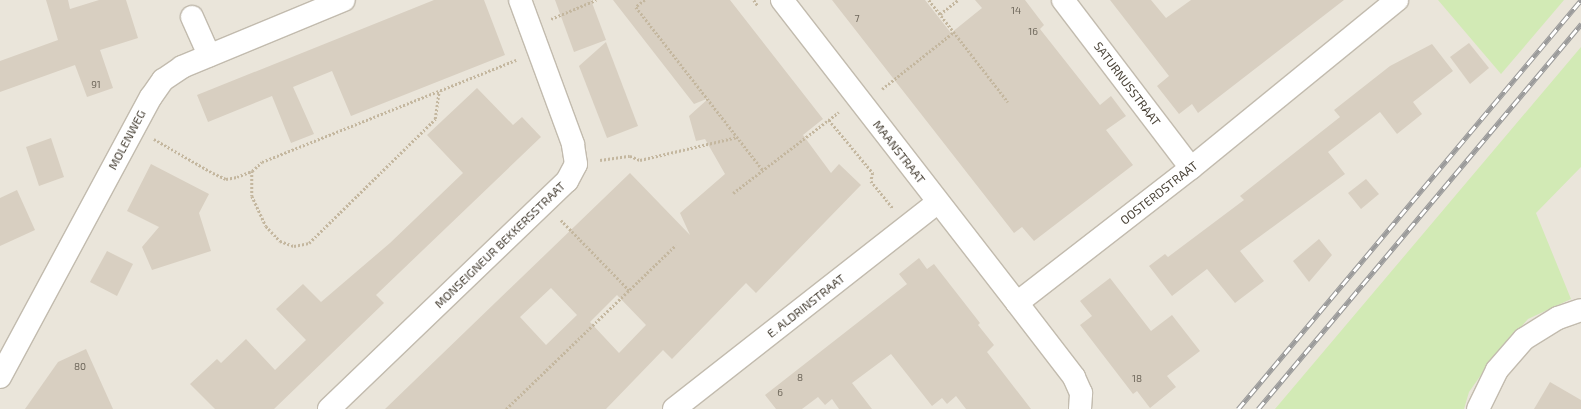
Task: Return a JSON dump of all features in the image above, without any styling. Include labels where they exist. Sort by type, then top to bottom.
[{"type":"street","name":"MOLENWEG","points":[[0,377],[134,127],[163,80],[182,67],[314,6],[344,0]]},
{"type":"street","points":[[520,0],[573,144],[576,164]]},
{"type":"street","name":"MAANSTRAAT","points":[[782,0],[1017,303]]},
{"type":"street","name":"SATURNUSSTRAAT","points":[[1063,0],[1191,168]]},
{"type":"street","name":"OOSTERDSTRAAT","points":[[1017,303],[1191,168],[1394,1]]},
{"type":"street","points":[[192,17],[209,55]]},
{"type":"street","name":"MONSEIGNEUR BEKKERSSTRAAT","points":[[329,409],[545,203],[567,181],[576,164]]},
{"type":"street","name":"E. ALDRINSTRAAT","points":[[674,409],[938,202]]},
{"type":"street","points":[[1017,303],[1074,377],[1081,392],[1080,409]]},
{"type":"street","points":[[1478,409],[1497,370],[1524,338],[1558,318],[1581,310]]},
{"type":"path","points":[[531,28],[596,0]]},
{"type":"path","points":[[645,0],[636,7],[763,170]]},
{"type":"path","points":[[929,0],[1008,102]]},
{"type":"path","points":[[940,14],[958,0]]},
{"type":"path","points":[[733,193],[829,120],[860,101],[954,32]]},
{"type":"path","points":[[134,127],[226,179],[252,171],[262,162],[539,51]]},
{"type":"path","points":[[252,171],[252,196],[266,226],[280,241],[294,246],[309,243],[435,119],[439,91]]},
{"type":"path","points":[[829,120],[873,173],[871,181],[907,226]]},
{"type":"path","points":[[576,164],[630,156],[640,160],[737,137]]},
{"type":"path","points":[[545,203],[630,290]]},
{"type":"path","points":[[506,409],[676,245]]},
{"type":"shaded area","points":[[0,0],[1581,0],[1581,409],[0,409]]},
{"type":"green space","points":[[1438,0],[1564,0],[1501,74]]},
{"type":"green space","points":[[1581,47],[1581,167],[1536,213],[1571,299],[1528,319],[1493,358],[1469,392],[1464,409],[1275,409]]},
{"type":"building","points":[[46,0],[68,0],[70,9],[99,0],[126,0],[138,38],[100,50],[113,88],[87,97],[75,65],[0,92],[0,61],[58,40]]},
{"type":"building","points":[[434,0],[484,0],[505,55],[351,116],[332,71],[293,87],[314,134],[291,143],[272,96],[208,122],[197,95]]},
{"type":"building","points":[[555,0],[591,0],[606,40],[574,52]]},
{"type":"building","points":[[613,0],[730,0],[823,119],[803,135],[831,173],[839,164],[861,185],[756,293],[746,283],[672,359],[663,350],[606,409],[385,409],[630,173],[690,235],[680,213],[725,174],[705,139],[696,141],[689,116],[709,98],[694,104]],"holes":[[[551,288],[577,315],[546,345],[520,317]],[[617,295],[646,325],[619,353],[590,322]]]},
{"type":"building","points":[[832,0],[925,0],[951,33],[982,8],[975,0],[1025,0],[1044,25],[1040,29],[1100,105],[1111,96],[1126,116],[1106,130],[1133,165],[1034,241],[1022,227],[1014,233]]},
{"type":"building","points":[[1110,0],[1151,0],[1166,18],[1191,0],[1344,0],[1198,113],[1192,104],[1179,114],[1157,86],[1169,76]]},
{"type":"building","points":[[606,42],[638,126],[607,138],[579,66]]},
{"type":"building","points":[[1469,43],[1489,68],[1470,84],[1450,57]]},
{"type":"building","points":[[1432,44],[1453,71],[1413,102],[1422,114],[1397,134],[1380,112],[1328,152],[1345,174],[1240,251],[1264,281],[1235,303],[1207,269],[1172,296],[1149,266],[1165,254],[1168,257],[1244,200],[1240,196],[1340,117],[1334,110],[1390,66]]},
{"type":"building","points":[[477,88],[513,125],[522,117],[541,137],[376,295],[384,303],[274,409],[215,409],[190,384],[217,359],[221,363],[246,339],[275,370],[306,340],[276,309],[303,284],[321,302],[390,243],[463,173],[427,135]]},
{"type":"building","points":[[51,138],[64,177],[39,186],[26,147]]},
{"type":"building","points":[[151,164],[209,194],[199,213],[211,251],[152,270],[142,247],[159,227],[127,211]]},
{"type":"building","points":[[1366,179],[1379,194],[1361,209],[1348,193]]},
{"type":"building","points":[[17,190],[35,230],[0,246],[0,198]]},
{"type":"building","points":[[1319,239],[1332,255],[1309,282],[1293,261]]},
{"type":"building","points":[[107,251],[133,264],[117,296],[90,282]]},
{"type":"building","points":[[919,258],[927,269],[934,264],[980,323],[978,325],[994,345],[987,352],[1031,409],[966,409],[956,396],[947,404],[942,398],[932,406],[891,354],[852,383],[872,409],[839,409],[832,399],[825,405],[818,397],[802,409],[776,409],[765,395],[907,284],[899,274]]},
{"type":"building","points":[[1110,278],[1151,331],[1172,315],[1200,351],[1167,376],[1176,387],[1150,408],[1137,391],[1133,394],[1080,325],[1092,316],[1080,301]]},
{"type":"building","points":[[86,349],[113,409],[25,409],[58,362]]},
{"type":"building","points":[[1550,382],[1581,400],[1581,409],[1534,409]]},
{"type":"railway","points":[[1238,409],[1581,0]]},
{"type":"railway","points":[[1258,409],[1581,24]]}]
